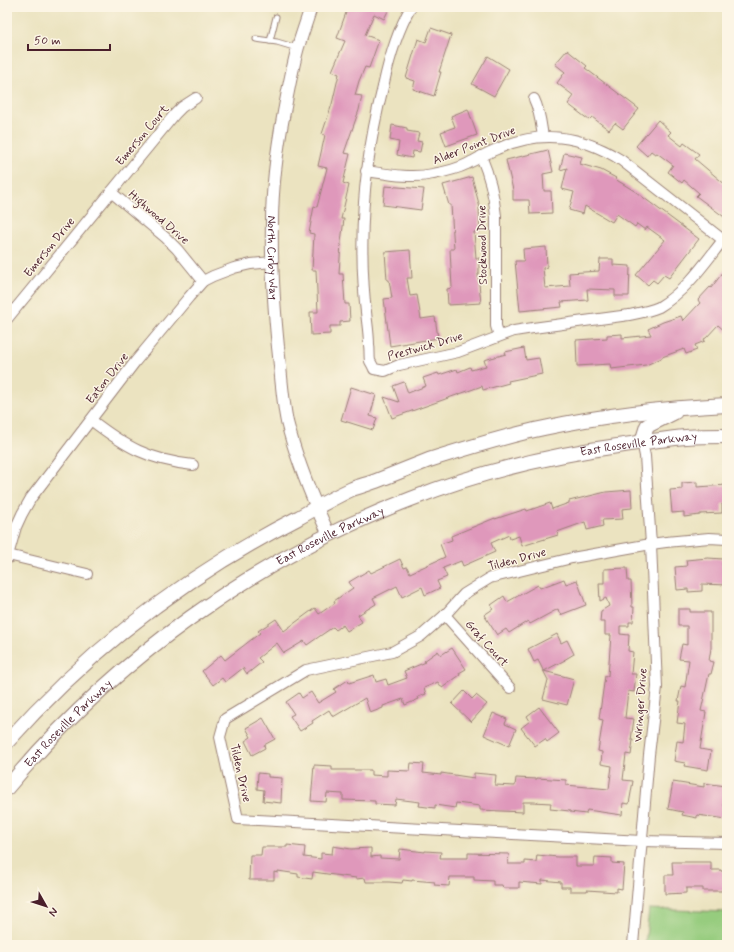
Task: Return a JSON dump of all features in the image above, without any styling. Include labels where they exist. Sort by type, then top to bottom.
[{"type":"main road","points":[[7,742],[80,668],[148,612],[206,570],[262,536],[352,489],[428,461],[517,434],[608,416],[727,405]]},
{"type":"main road","points":[[642,442],[647,426],[684,408]]},
{"type":"main road","name":"East Roseville Parkway","points":[[7,788],[66,723],[142,654],[222,595],[329,535],[412,498],[520,465],[580,451],[642,442],[684,437],[727,436]]},
{"type":"street","name":"North Cirby Way","points":[[311,7],[288,87],[276,165],[272,224],[272,262],[274,305],[282,396],[287,422],[293,445],[309,490],[329,535]]},
{"type":"street","name":"Prestwick Drive","points":[[411,7],[403,20],[388,67],[373,128],[366,170],[362,209],[362,269],[364,304],[370,344],[370,360],[374,369],[385,371],[400,365],[458,352],[514,331],[644,312],[658,307],[688,284],[725,241]]},
{"type":"street","name":"Emerson Court","points":[[111,192],[179,111],[188,102],[196,98]]},
{"type":"street","points":[[534,99],[540,112],[543,137]]},
{"type":"street","name":"Alder Point Drive","points":[[366,170],[409,176],[431,175],[466,164],[513,142],[528,138],[556,137],[570,139],[609,152],[725,241]]},
{"type":"street","name":"Stockwood Drive","points":[[481,156],[491,184],[496,216],[496,326],[499,336]]},
{"type":"street","name":"Highwood Drive","points":[[111,192],[172,244],[204,281]]},
{"type":"street","name":"Emerson Drive","points":[[7,319],[111,192]]},
{"type":"street","name":"Eaton Drive","points":[[8,557],[16,527],[32,498],[140,356],[188,297],[204,281],[213,276],[234,268],[251,264],[272,262]]},
{"type":"street","points":[[91,420],[116,439],[144,454],[162,460],[193,465]]},
{"type":"street","name":"Wringer Drive","points":[[633,945],[649,755],[657,687],[651,544],[645,456],[642,442]]},
{"type":"street","name":"Tilden Drive","points":[[727,538],[709,538],[651,544],[572,558],[490,578],[464,594],[445,615],[421,636],[392,652],[306,670],[225,719],[220,737],[238,819],[642,841],[727,843]]},
{"type":"street","points":[[8,557],[87,574]]},
{"type":"street","name":"Graf Court","points":[[445,615],[510,688]]},
{"type":"lane","points":[[270,41],[276,17]]},
{"type":"lane","points":[[256,39],[277,42],[298,48]]},
{"type":"green space","points":[[649,909],[727,912],[727,945],[645,945]]},
{"type":"building","points":[[348,7],[390,7],[384,19],[374,14],[365,35],[379,40],[369,68],[365,67],[359,81],[355,95],[362,96],[359,110],[344,153],[350,154],[343,183],[349,185],[341,219],[344,219],[339,274],[343,274],[345,304],[349,304],[350,321],[340,322],[340,326],[330,326],[330,334],[311,335],[310,312],[318,312],[316,270],[312,270],[314,234],[309,233],[314,206],[317,207],[327,168],[318,166],[325,135],[322,134],[332,104],[339,74],[332,71],[345,41],[337,38]]},
{"type":"building","points":[[431,28],[451,35],[439,72],[441,72],[434,96],[413,89],[415,81],[406,78],[418,39],[426,42]]},
{"type":"building","points":[[567,50],[587,66],[585,68],[639,109],[623,129],[615,123],[609,130],[592,117],[589,120],[568,104],[574,96],[557,83],[565,72],[555,64]]},
{"type":"building","points":[[488,56],[509,69],[494,96],[472,84]]},
{"type":"building","points":[[468,109],[477,135],[446,146],[441,132],[455,127],[451,116]]},
{"type":"building","points":[[658,120],[671,132],[668,135],[682,146],[684,143],[699,154],[695,159],[727,186],[727,219],[696,196],[699,193],[684,180],[682,183],[668,172],[673,165],[657,153],[655,154],[651,151],[647,156],[636,146]]},
{"type":"building","points":[[392,125],[407,128],[407,131],[419,133],[417,141],[422,142],[420,152],[413,151],[412,158],[397,155],[399,142],[390,140]]},
{"type":"building","points":[[548,150],[553,172],[543,174],[544,191],[551,191],[552,213],[530,214],[529,200],[513,200],[513,190],[506,160]]},
{"type":"building","points":[[564,153],[582,157],[580,164],[601,170],[616,178],[615,179],[636,192],[699,239],[669,278],[664,275],[657,283],[653,280],[648,285],[636,275],[665,240],[647,227],[645,230],[637,224],[635,227],[617,214],[612,222],[585,206],[583,214],[569,210],[574,192],[562,189],[567,168],[560,170]]},
{"type":"building","points":[[472,177],[480,208],[480,231],[474,232],[476,258],[479,258],[478,274],[481,303],[448,305],[447,289],[452,288],[450,249],[454,249],[451,205],[449,205],[443,185]]},
{"type":"building","points":[[385,186],[424,189],[421,210],[383,205]]},
{"type":"building","points":[[546,247],[547,267],[543,268],[545,288],[570,286],[569,273],[599,271],[600,259],[613,259],[613,265],[630,266],[629,296],[615,296],[615,290],[587,289],[588,300],[561,302],[562,307],[520,311],[515,261],[524,261],[523,249]]},
{"type":"building","points":[[410,250],[412,278],[407,278],[410,296],[417,295],[421,319],[435,317],[438,338],[390,346],[384,299],[392,298],[389,280],[387,280],[385,252]]},
{"type":"building","points":[[727,267],[727,333],[718,325],[704,339],[705,341],[695,345],[697,350],[686,354],[684,349],[646,365],[611,369],[610,364],[577,366],[576,340],[607,338],[607,335],[622,334],[622,338],[651,335],[648,329],[663,322],[681,316],[683,321],[700,303],[698,300],[710,287],[711,288]]},
{"type":"building","points":[[524,348],[526,360],[539,358],[542,374],[508,381],[509,383],[483,390],[482,386],[392,418],[384,397],[399,402],[393,386],[404,382],[408,393],[426,386],[423,378],[457,369],[458,372],[470,367],[471,370],[486,366],[484,360],[506,354],[505,352]]},
{"type":"building","points":[[351,387],[376,395],[370,416],[377,418],[373,430],[341,420]]},
{"type":"building","points":[[697,482],[697,487],[727,485],[727,504],[722,504],[722,513],[700,514],[684,517],[684,512],[672,513],[670,490],[682,489],[682,483]]},
{"type":"building","points":[[631,490],[632,508],[622,509],[623,519],[602,520],[603,526],[587,530],[585,522],[557,532],[558,535],[522,546],[519,536],[510,539],[509,535],[491,543],[495,552],[463,566],[461,561],[443,568],[447,577],[437,581],[440,588],[425,595],[422,587],[402,597],[397,586],[373,598],[376,604],[358,615],[362,622],[347,631],[343,625],[336,630],[333,627],[307,645],[304,641],[284,653],[277,643],[258,658],[262,662],[247,674],[243,668],[225,682],[222,678],[213,685],[202,671],[221,655],[225,660],[260,633],[258,631],[276,619],[284,631],[315,608],[319,614],[335,603],[334,601],[353,588],[349,582],[369,570],[371,573],[400,559],[404,568],[407,567],[410,573],[445,557],[440,544],[452,540],[451,536],[495,518],[526,509],[527,511],[550,503],[552,509],[569,503],[569,501],[606,492]]},
{"type":"building","points":[[708,558],[723,559],[722,565],[727,565],[727,585],[702,584],[702,591],[688,592],[688,589],[677,590],[675,567],[687,566],[686,560]]},
{"type":"building","points":[[627,568],[628,581],[631,581],[632,607],[634,607],[633,622],[629,622],[629,626],[620,626],[620,634],[629,635],[628,651],[633,652],[631,674],[636,674],[634,692],[628,691],[625,718],[634,719],[631,740],[633,740],[631,755],[626,754],[623,780],[633,781],[629,804],[623,803],[622,815],[587,810],[586,814],[570,812],[550,809],[551,803],[533,802],[523,802],[523,812],[480,810],[480,806],[456,803],[455,808],[435,805],[435,808],[419,806],[420,802],[396,799],[395,805],[375,804],[375,801],[343,800],[343,794],[327,793],[326,802],[311,801],[314,765],[332,766],[332,770],[371,770],[371,775],[387,776],[387,770],[410,771],[411,763],[424,764],[423,773],[441,775],[441,773],[474,778],[474,773],[496,775],[495,785],[515,786],[516,778],[537,778],[566,780],[566,785],[609,789],[612,766],[601,764],[602,752],[598,751],[603,720],[599,719],[605,676],[608,676],[611,635],[605,635],[605,622],[600,622],[601,611],[609,606],[606,598],[600,601],[599,583],[604,583],[604,569]]},
{"type":"building","points":[[564,579],[566,584],[577,580],[586,605],[560,615],[558,609],[530,624],[528,621],[509,633],[506,629],[497,635],[484,615],[493,609],[491,605],[504,596],[507,602],[538,585],[540,588]]},
{"type":"building","points":[[678,609],[690,609],[690,612],[711,612],[711,648],[709,661],[714,662],[711,674],[709,674],[701,711],[706,712],[700,749],[711,751],[708,770],[684,766],[685,763],[674,761],[677,741],[683,742],[685,724],[677,723],[680,701],[678,701],[681,686],[685,687],[689,660],[679,659],[682,644],[687,645],[687,626],[678,626]]},
{"type":"building","points":[[557,634],[561,643],[567,640],[574,654],[544,671],[574,679],[567,705],[543,699],[548,680],[538,660],[534,662],[528,649]]},
{"type":"building","points":[[452,648],[466,669],[459,673],[460,675],[442,688],[438,682],[424,688],[426,694],[405,705],[403,699],[383,706],[383,708],[370,713],[365,698],[333,717],[329,710],[300,731],[290,716],[294,714],[286,702],[299,693],[302,698],[311,692],[318,703],[336,692],[334,689],[348,680],[349,683],[374,675],[376,682],[386,679],[388,685],[407,678],[404,671],[426,662],[424,661],[438,651],[441,655]]},
{"type":"building","points":[[464,691],[472,699],[476,695],[487,704],[471,722],[452,704]]},
{"type":"building","points":[[539,707],[559,733],[547,742],[545,739],[535,746],[521,728],[530,721],[527,716]]},
{"type":"building","points":[[493,713],[507,719],[505,724],[516,729],[509,746],[484,735]]},
{"type":"building","points":[[263,718],[275,739],[264,745],[265,748],[252,755],[245,741],[251,737],[246,728]]},
{"type":"building","points":[[258,773],[268,774],[268,777],[282,778],[281,803],[263,801],[264,790],[257,789]]},
{"type":"building","points":[[673,782],[704,787],[704,783],[726,786],[724,806],[727,807],[727,819],[697,815],[697,818],[682,815],[683,812],[668,809]]},
{"type":"building","points":[[287,845],[305,847],[304,857],[321,859],[321,853],[332,854],[333,846],[351,849],[371,848],[371,857],[380,856],[380,858],[399,859],[400,849],[441,852],[440,858],[468,858],[468,853],[509,854],[508,864],[525,864],[525,861],[536,862],[537,855],[576,857],[576,866],[594,866],[595,857],[612,858],[612,863],[624,864],[622,889],[617,888],[617,892],[587,890],[570,891],[570,887],[561,887],[561,882],[542,880],[542,884],[519,882],[519,888],[503,888],[502,885],[493,885],[493,881],[474,880],[474,877],[450,877],[449,886],[434,885],[435,882],[412,880],[403,880],[402,883],[366,882],[365,878],[356,879],[313,872],[312,879],[298,877],[298,874],[278,871],[278,873],[274,872],[274,880],[249,880],[250,855],[261,855],[262,847],[287,847]]},
{"type":"building","points":[[672,862],[711,862],[711,870],[721,870],[727,872],[727,891],[703,891],[703,888],[686,888],[686,893],[665,894],[665,875],[673,875]]}]
